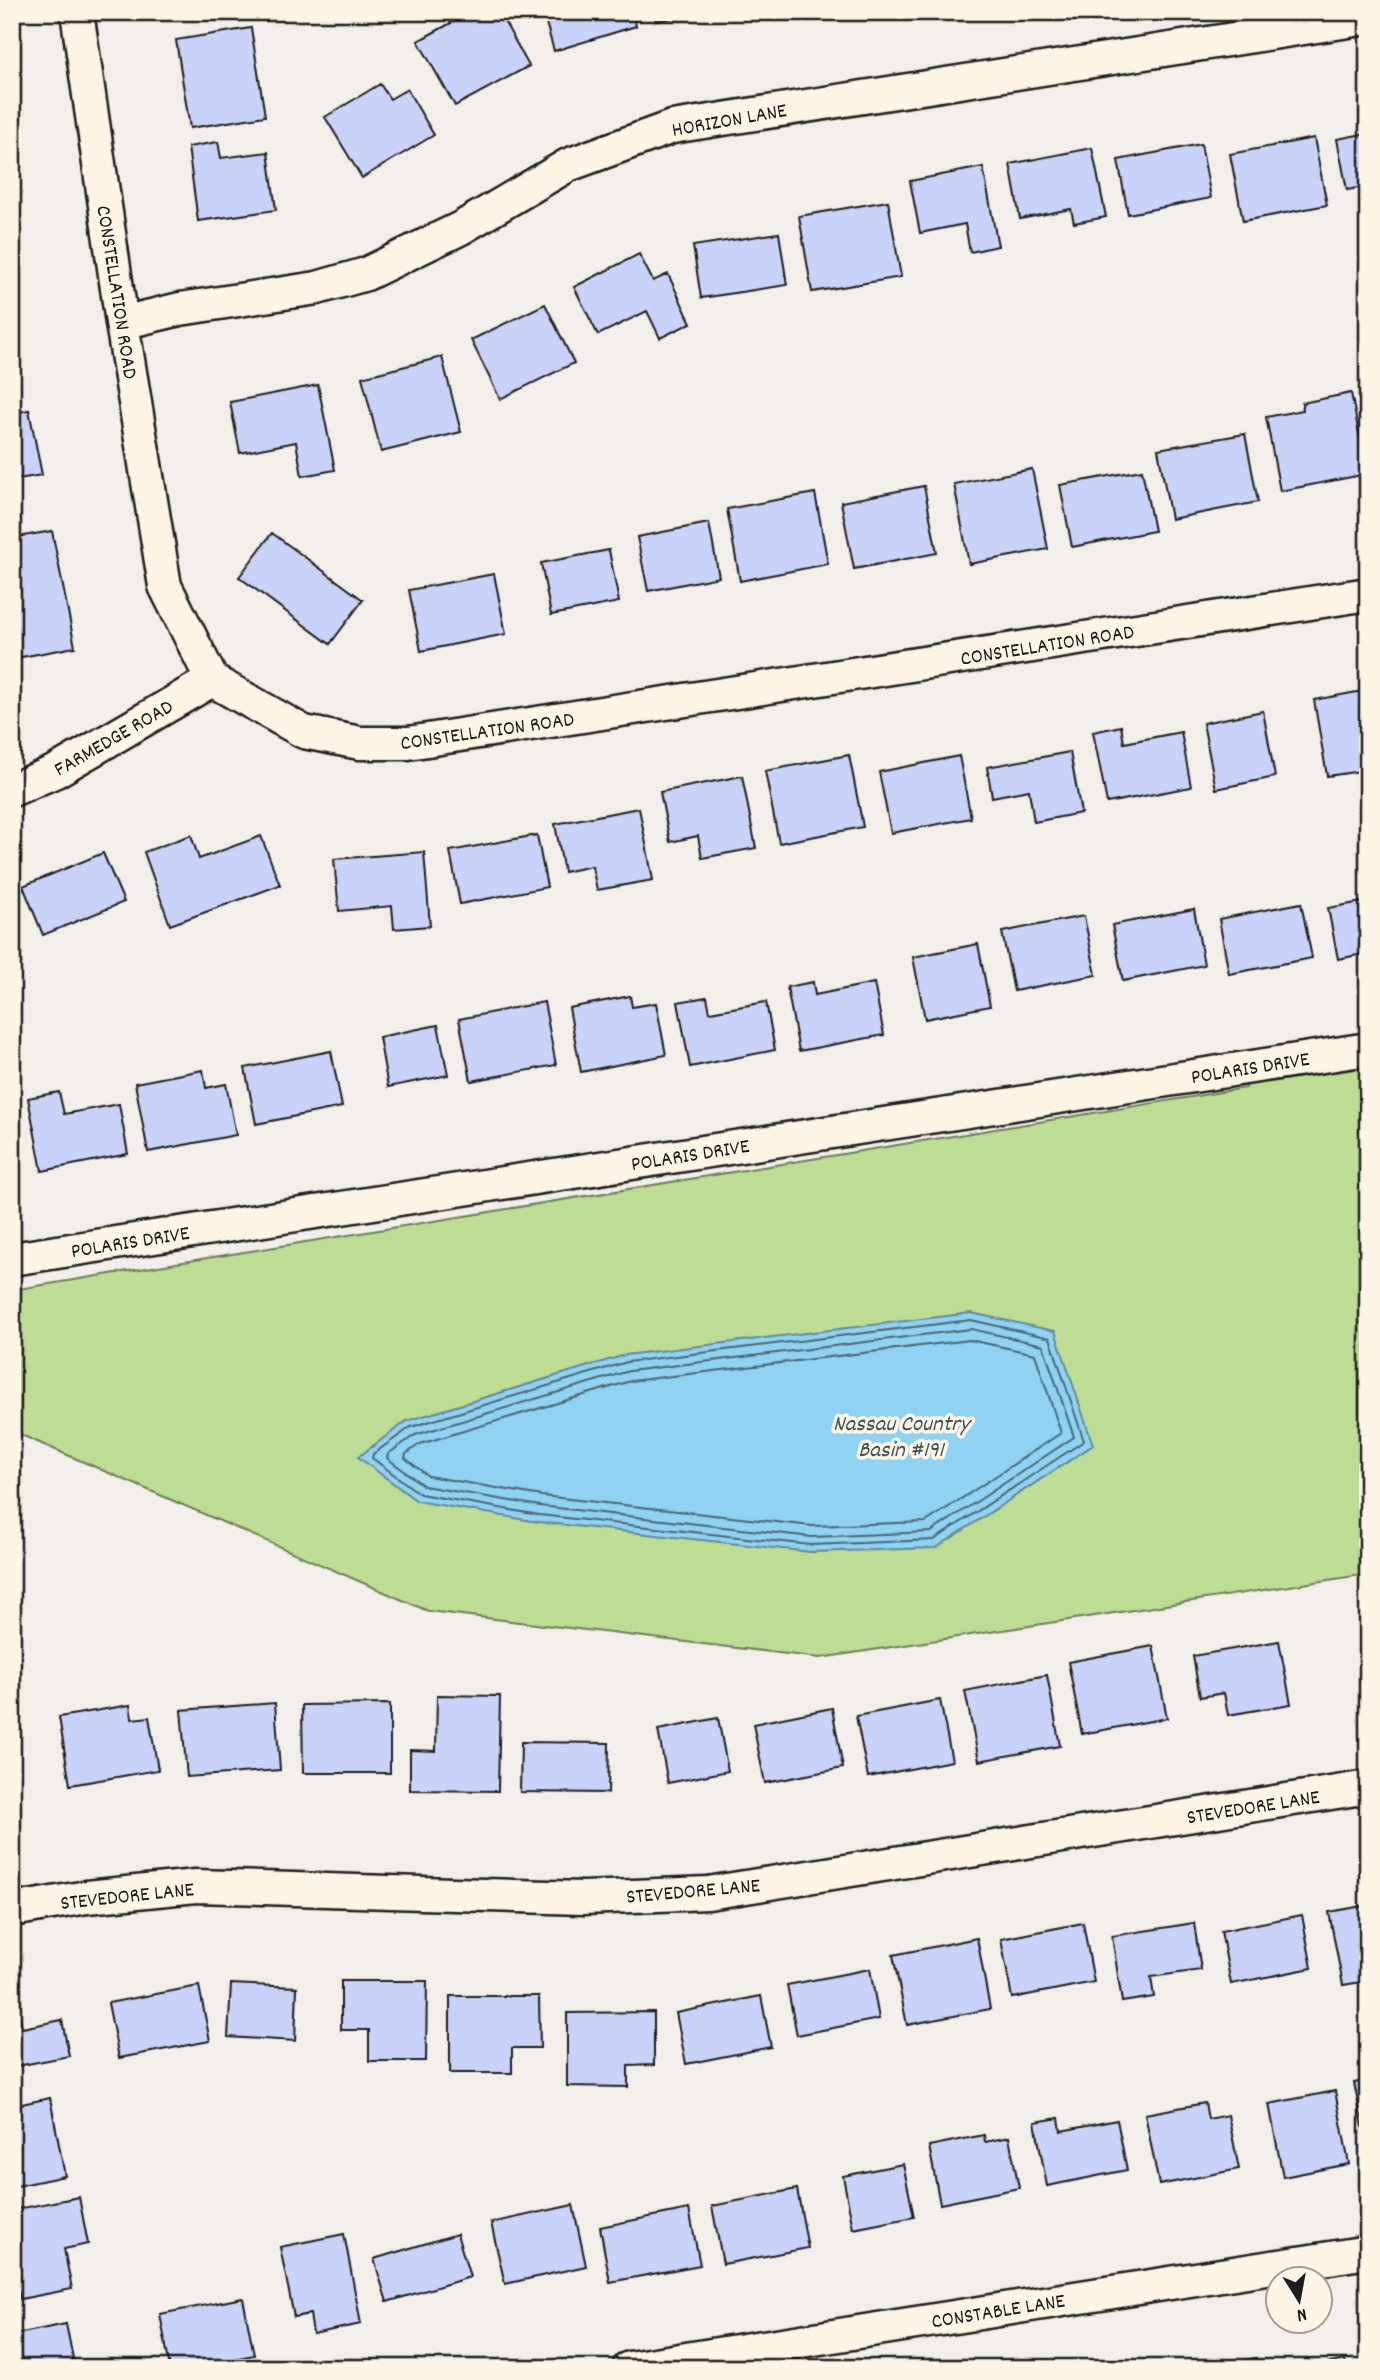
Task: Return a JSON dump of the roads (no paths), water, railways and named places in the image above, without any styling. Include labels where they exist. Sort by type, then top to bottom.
[{"type":"street","name":"CONSTELLATION ROAD","points":[[77,12],[122,323],[165,586],[212,680],[304,732],[360,743],[408,743],[1368,594]]},
{"type":"street","name":"HORIZON LANE","points":[[122,323],[180,309],[317,288],[366,274],[461,228],[568,165],[671,127],[1368,18]]},
{"type":"street","name":"FARMEDGE ROAD","points":[[12,790],[56,771],[212,680]]},
{"type":"street","name":"POLARIS DRIVE","points":[[12,1259],[1368,1049]]},
{"type":"street","name":"STEVEDORE LANE","points":[[12,1910],[87,1897],[196,1886],[583,1898],[708,1893],[1368,1787]]},
{"type":"street","name":"CONSTABLE LANE","points":[[642,2367],[1368,2252]]},
{"type":"water","name":"Nassau Country Basin #191","points":[[971,1313],[1055,1331],[1093,1445],[936,1548],[811,1552],[538,1522],[417,1501],[358,1457],[407,1421],[625,1355]]}]
